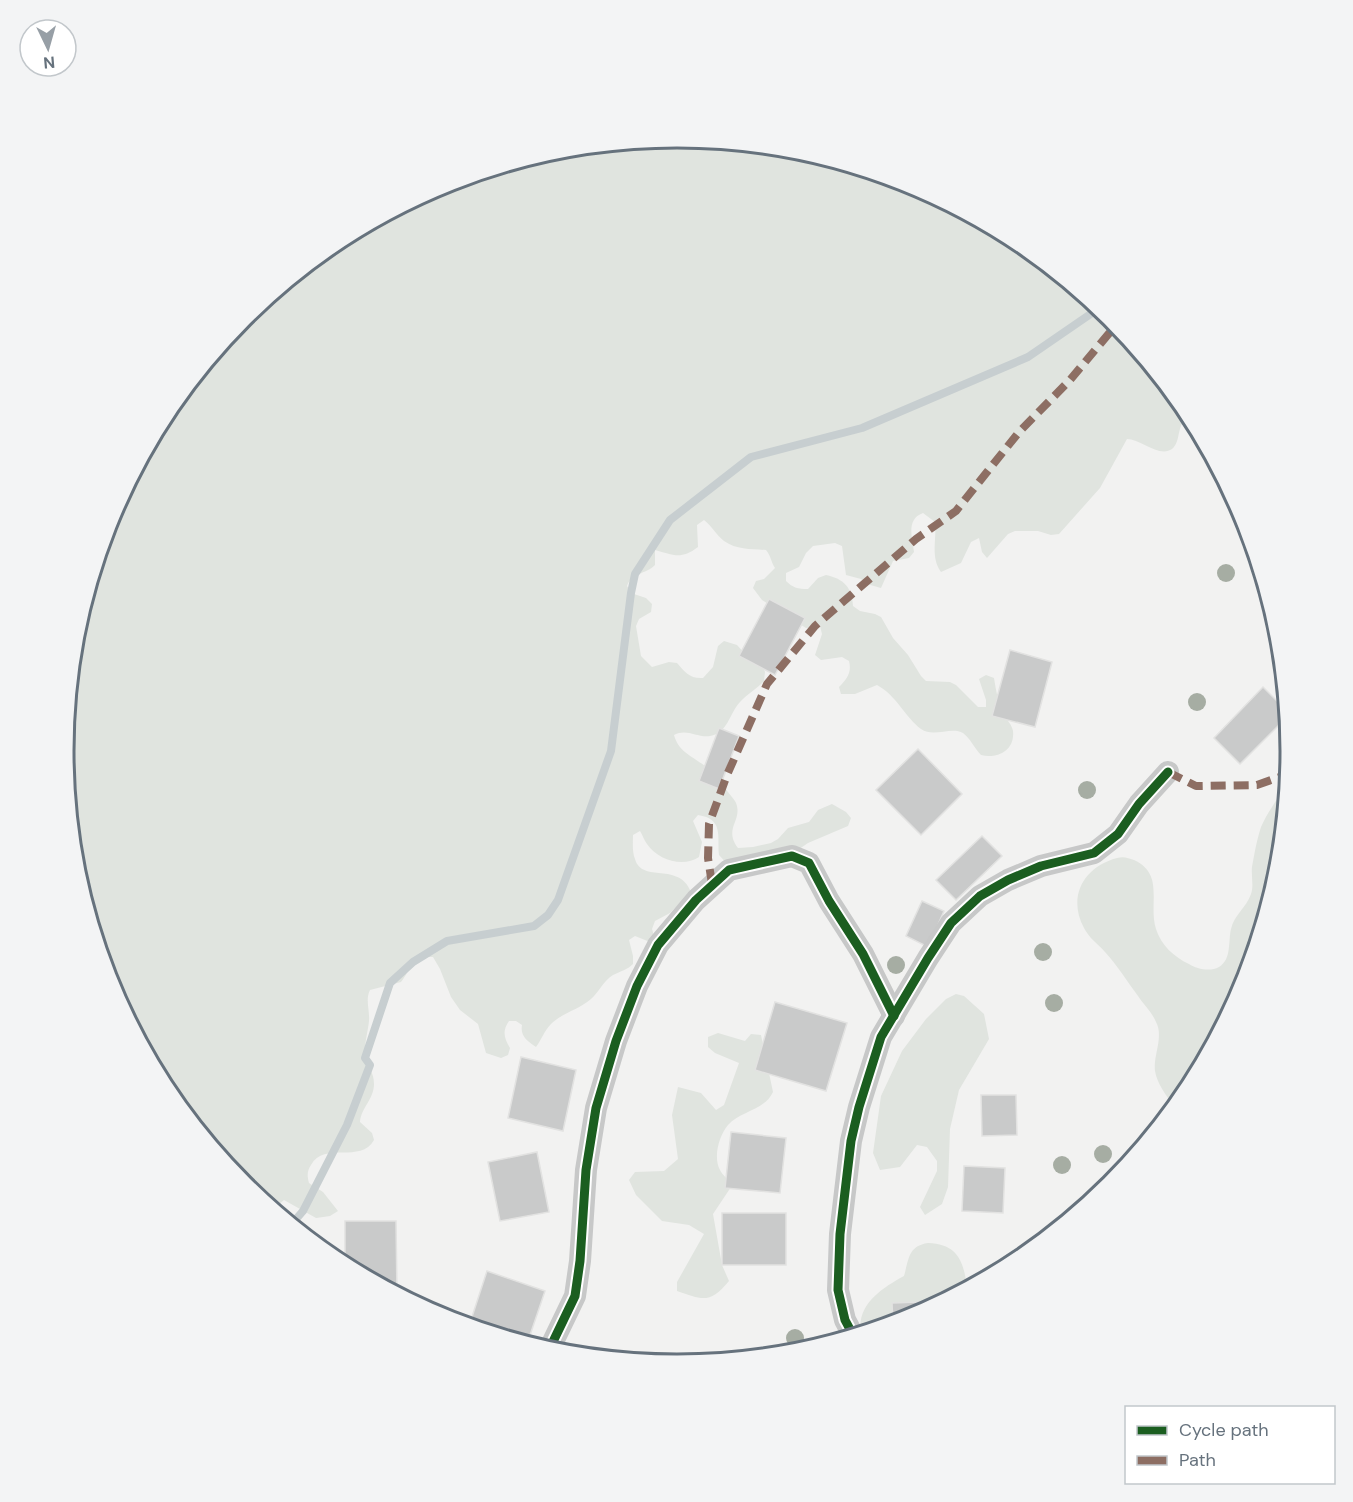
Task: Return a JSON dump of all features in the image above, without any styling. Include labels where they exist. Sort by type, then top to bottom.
[{"type":"street","points":[[849,1328],[845,1320],[838,1290],[840,1234],[851,1141],[881,1037],[928,957],[951,923],[980,896],[1008,880],[1041,866],[1094,853],[1118,834],[1139,804],[1168,772]]},
{"type":"street","points":[[553,1341],[575,1296],[580,1261],[586,1170],[596,1108],[616,1041],[637,986],[658,945],[712,884],[729,870],[760,862],[792,856],[809,863],[863,954],[894,1016]]},
{"type":"shaded area","points":[[637,149],[716,149],[755,153],[833,169],[870,180],[943,210],[978,229],[1044,273],[1074,298],[1130,353],[1178,416],[1182,423],[1177,442],[1172,449],[1156,450],[1127,439],[1100,488],[1059,534],[1015,531],[1008,534],[987,558],[982,552],[979,538],[971,542],[961,563],[941,572],[935,554],[935,522],[923,513],[912,524],[914,552],[909,558],[893,561],[881,588],[846,575],[842,546],[835,543],[813,546],[806,553],[799,567],[786,573],[786,581],[798,588],[808,589],[818,578],[826,575],[846,585],[851,594],[853,606],[860,611],[881,617],[893,638],[926,681],[950,682],[978,707],[986,707],[979,679],[986,675],[994,678],[1000,706],[1013,731],[1013,738],[1008,748],[993,756],[981,755],[963,733],[958,731],[931,732],[921,729],[890,695],[877,685],[855,694],[841,694],[839,687],[848,675],[849,661],[842,657],[821,660],[815,655],[822,634],[820,626],[806,628],[762,600],[753,588],[756,581],[764,579],[775,568],[766,550],[729,544],[721,539],[704,520],[697,525],[698,547],[692,551],[677,555],[655,550],[655,565],[632,578],[627,586],[631,593],[646,598],[652,604],[651,612],[639,619],[636,626],[641,656],[652,667],[669,662],[677,663],[691,676],[703,678],[713,667],[718,646],[724,641],[737,645],[748,657],[762,665],[765,672],[764,681],[740,702],[721,731],[710,736],[683,732],[674,735],[679,746],[709,770],[735,802],[737,815],[732,835],[738,848],[771,843],[788,828],[809,822],[818,810],[832,804],[846,812],[851,818],[848,826],[808,843],[789,856],[730,867],[719,855],[716,824],[706,817],[698,815],[693,821],[702,842],[699,857],[686,862],[671,861],[652,850],[640,831],[633,835],[633,853],[639,866],[645,870],[678,877],[691,892],[670,913],[655,921],[652,929],[654,936],[650,942],[635,936],[629,940],[633,964],[610,977],[587,1002],[555,1020],[536,1047],[523,1035],[522,1025],[516,1021],[509,1021],[505,1031],[505,1038],[510,1048],[508,1055],[501,1058],[486,1053],[478,1024],[460,1010],[451,997],[433,957],[420,958],[415,961],[401,982],[370,990],[365,1054],[374,1084],[360,1122],[372,1133],[374,1140],[360,1151],[324,1154],[317,1158],[310,1167],[309,1183],[323,1192],[338,1211],[330,1216],[316,1218],[284,1200],[279,1204],[223,1149],[175,1086],[136,1018],[119,982],[94,907],[85,869],[75,790],[75,712],[79,672],[85,633],[106,557],[119,520],[154,449],[198,384],[223,353],[279,298],[309,273],[341,250],[410,210],[483,180],[520,169],[598,153]]},
{"type":"shaded area","points":[[1277,799],[1268,869],[1259,907],[1234,982],[1199,1053],[1169,1099],[1155,1071],[1159,1040],[1156,1022],[1114,962],[1086,932],[1079,916],[1078,894],[1088,876],[1105,862],[1119,857],[1134,860],[1144,866],[1152,881],[1156,929],[1165,945],[1178,958],[1196,967],[1215,969],[1223,964],[1228,955],[1233,924],[1251,894],[1252,867],[1257,842],[1261,827]]},
{"type":"shaded area","points":[[956,994],[964,996],[984,1014],[989,1039],[959,1090],[950,1129],[948,1187],[942,1204],[925,1215],[920,1207],[937,1171],[937,1161],[927,1147],[917,1145],[900,1167],[880,1170],[873,1153],[881,1096],[902,1051],[926,1019],[946,999]]},
{"type":"shaded area","points":[[718,1033],[745,1041],[751,1034],[761,1035],[773,1092],[759,1107],[733,1120],[722,1135],[717,1153],[718,1165],[722,1174],[733,1184],[713,1214],[722,1265],[729,1281],[717,1294],[700,1298],[677,1291],[677,1282],[704,1234],[689,1225],[662,1221],[636,1195],[629,1180],[635,1172],[664,1171],[678,1159],[672,1115],[678,1087],[701,1093],[716,1110],[724,1105],[739,1063],[715,1053],[708,1047],[708,1037]]},
{"type":"shaded area","points":[[938,1244],[953,1251],[958,1256],[966,1280],[920,1302],[899,1303],[894,1313],[861,1325],[863,1314],[872,1298],[904,1276],[910,1254],[921,1245]]},
{"type":"building","points":[[769,599],[805,618],[775,675],[739,656]]},
{"type":"building","points":[[1010,650],[1052,662],[1035,727],[992,716]]},
{"type":"building","points":[[1263,687],[1277,701],[1279,725],[1240,764],[1214,738]]},
{"type":"building","points":[[719,728],[739,736],[719,789],[699,781]]},
{"type":"building","points":[[918,749],[962,794],[921,835],[876,790]]},
{"type":"building","points":[[982,836],[1002,856],[956,900],[936,880]]},
{"type":"building","points":[[922,901],[944,911],[928,947],[906,936]]},
{"type":"building","points":[[775,1002],[847,1023],[826,1091],[755,1070]]},
{"type":"building","points":[[521,1057],[576,1070],[563,1131],[508,1118]]},
{"type":"building","points":[[981,1095],[1016,1095],[1017,1135],[982,1136]]},
{"type":"building","points":[[731,1132],[786,1138],[780,1193],[725,1188]]},
{"type":"building","points":[[537,1152],[549,1212],[500,1221],[488,1162]]},
{"type":"building","points":[[964,1166],[1005,1168],[1003,1213],[962,1211]]},
{"type":"building","points":[[722,1213],[786,1213],[786,1265],[722,1265]]},
{"type":"building","points":[[345,1221],[396,1221],[397,1285],[345,1254]]},
{"type":"building","points":[[487,1271],[545,1291],[530,1335],[472,1318]]},
{"type":"building","points":[[920,1302],[893,1313],[892,1303]]},
{"type":"waterway","points":[[296,1219],[303,1211],[347,1125],[370,1065],[365,1058],[390,983],[413,962],[447,941],[534,926],[548,915],[558,900],[611,751],[635,574],[670,520],[751,457],[862,428],[1028,357],[1091,314]]},
{"type":"marked path","points":[[712,884],[708,858],[709,824],[727,775],[767,684],[815,626],[916,539],[956,511],[1019,432],[1070,380],[1110,332]]},
{"type":"marked path","points":[[1168,772],[1196,786],[1257,785],[1279,777]]},
{"type":"cycle path","points":[[849,1328],[845,1320],[838,1290],[840,1234],[851,1141],[881,1037],[951,923],[980,896],[1008,880],[1041,866],[1094,853],[1118,834],[1139,804],[1168,772]]},
{"type":"cycle path","points":[[553,1341],[575,1296],[580,1261],[586,1170],[596,1108],[616,1041],[637,986],[658,945],[696,900],[729,870],[792,856],[809,863],[829,901],[863,954],[894,1016]]}]
